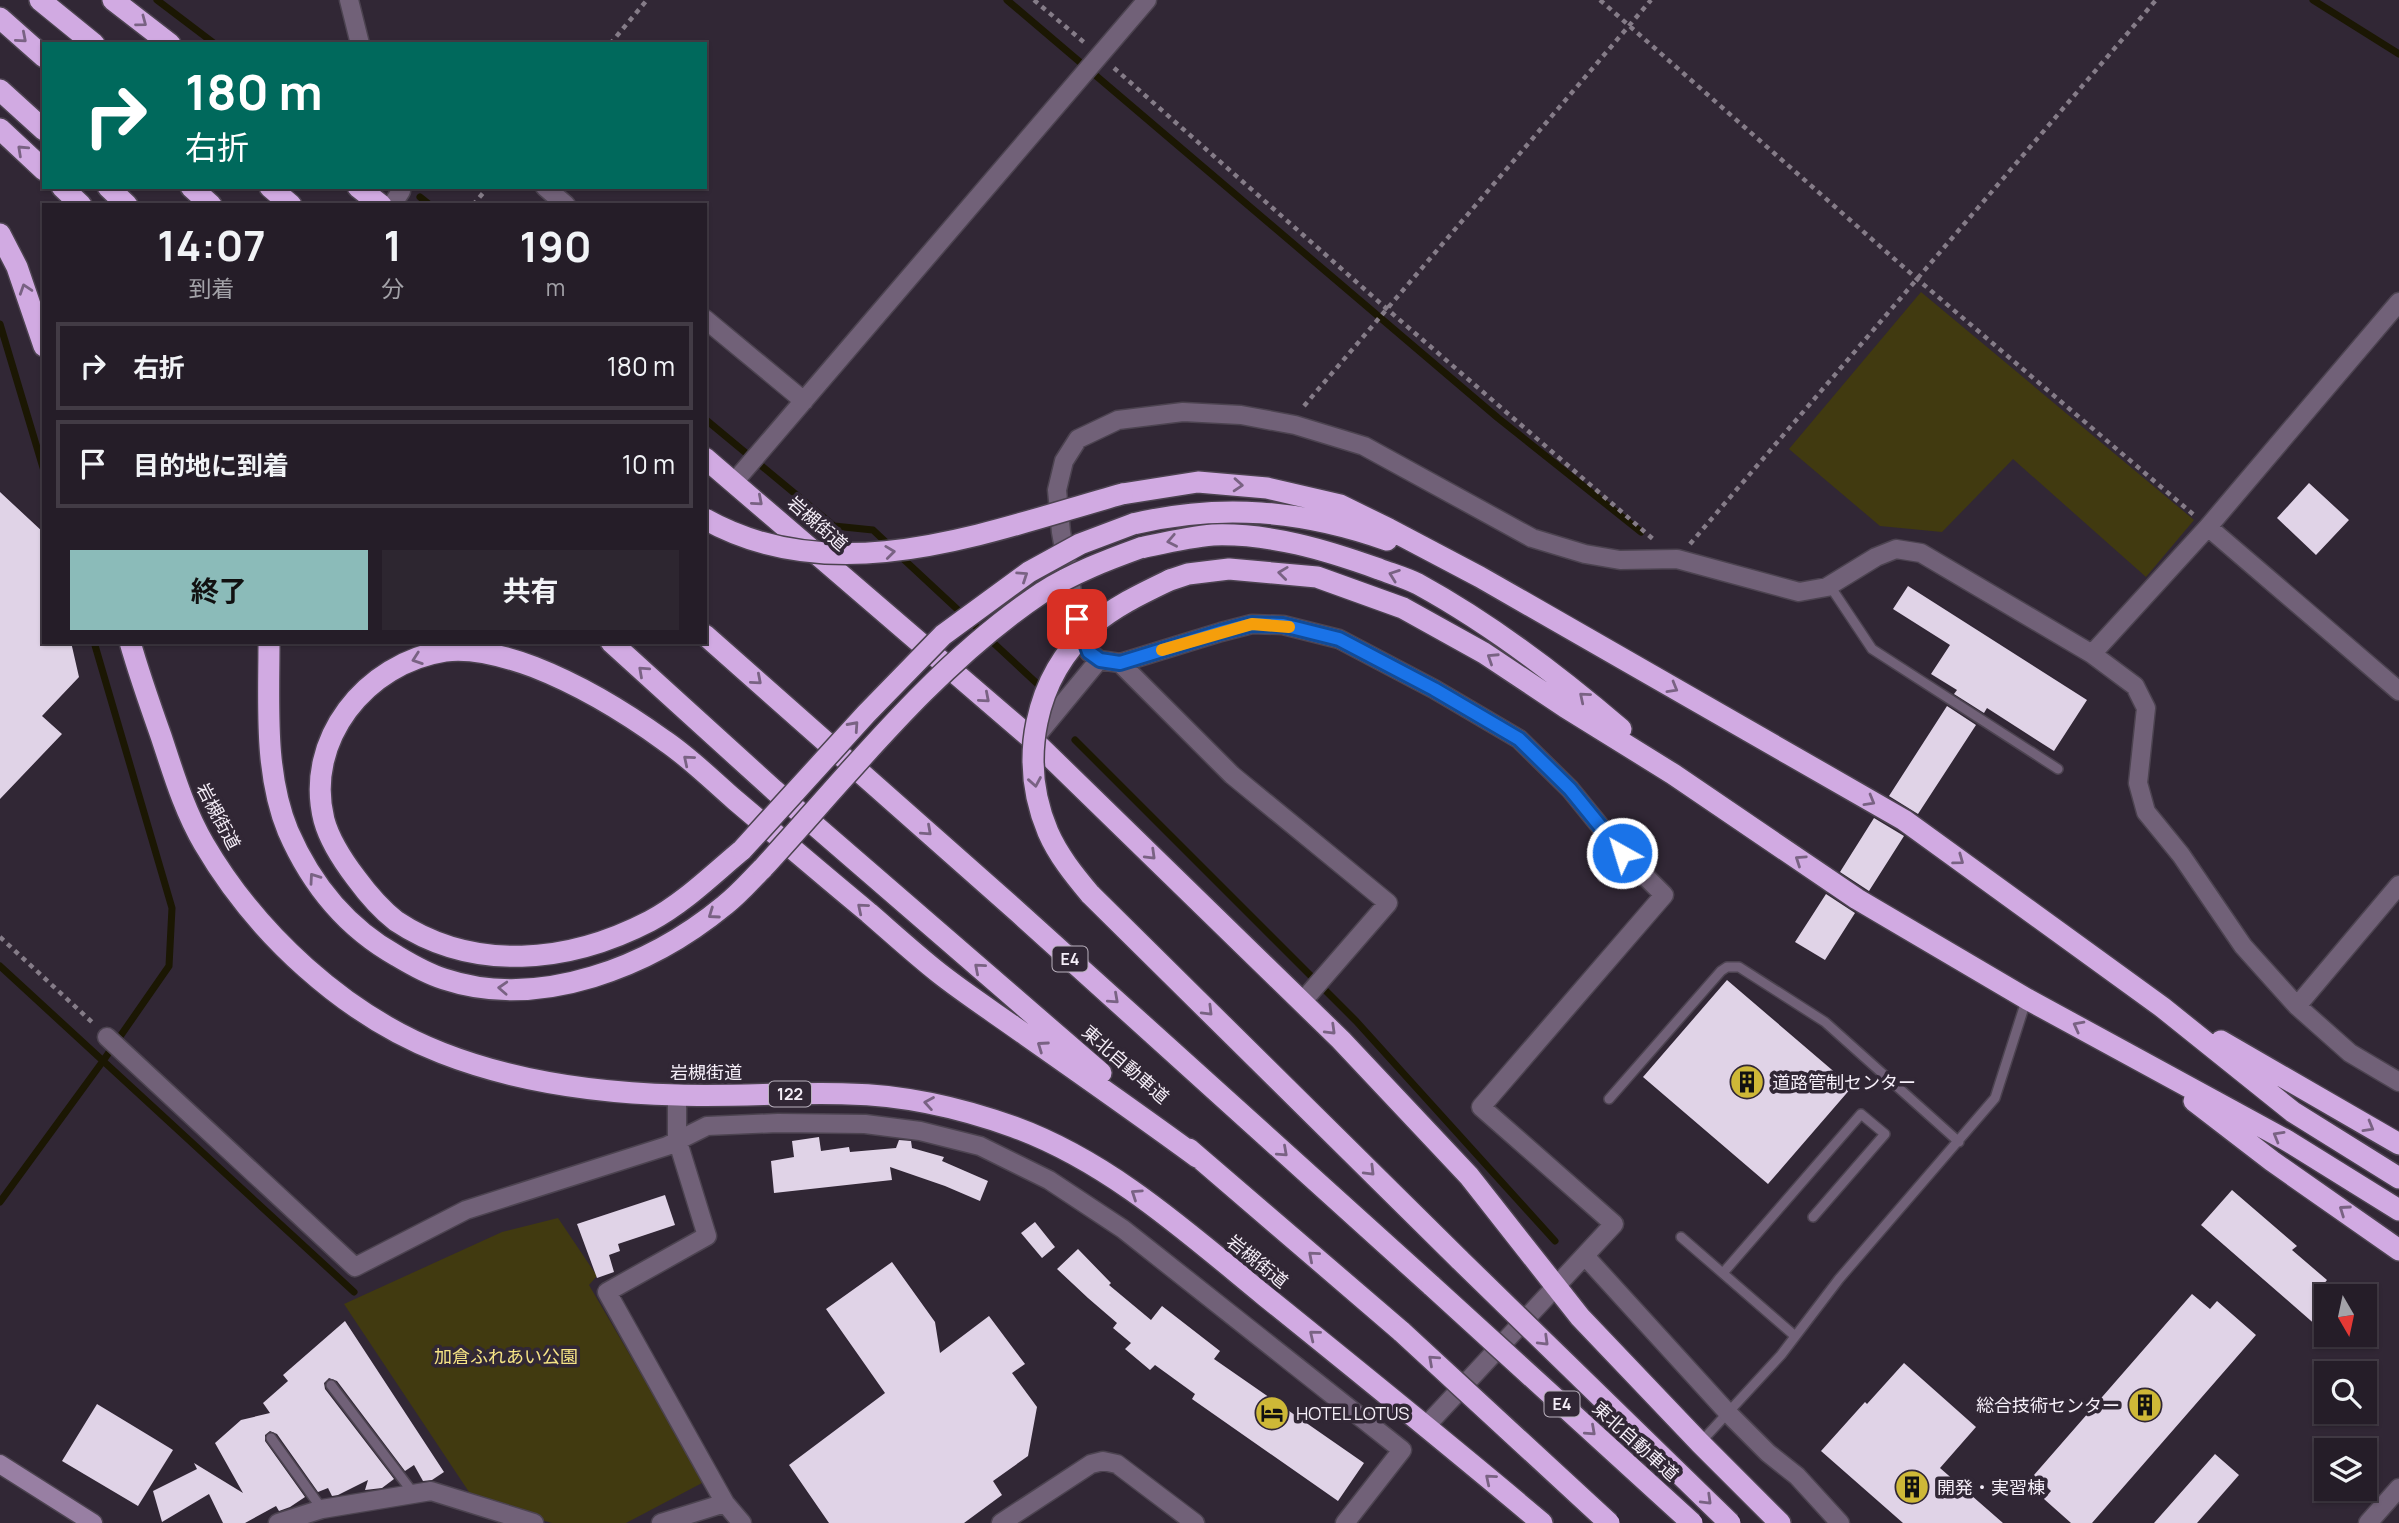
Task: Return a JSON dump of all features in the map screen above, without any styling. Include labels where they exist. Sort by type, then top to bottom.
[{"type":"highway","points":[[40,0],[92,42]]},
{"type":"highway","points":[[113,0],[167,42]]},
{"type":"highway","points":[[0,18],[42,55]]},
{"type":"highway","points":[[0,90],[42,128]]},
{"type":"highway","points":[[0,129],[42,168]]},
{"type":"highway","points":[[64,189],[78,203]]},
{"type":"highway","points":[[110,189],[125,203]]},
{"type":"highway","points":[[193,189],[209,203]]},
{"type":"highway","points":[[272,189],[289,203]]},
{"type":"highway","points":[[361,189],[378,203]]},
{"type":"highway","points":[[0,234],[17,267],[42,340]]},
{"type":"highway","name":"岩槻街道","points":[[707,460],[1033,740],[1341,1040],[1469,1176],[1580,1317],[1780,1523]]},
{"type":"highway","points":[[707,520],[771,546],[828,554],[865,555],[952,541],[1122,494],[1198,482],[1267,488],[1340,505],[1492,584],[1904,820],[2162,1007],[2292,1112],[2399,1178]]},
{"type":"highway","points":[[1197,1157],[938,972],[666,741],[579,687],[534,667],[495,655],[446,651],[413,660],[374,680],[338,720],[323,762],[321,792],[324,820],[341,858],[362,886],[393,919],[434,942],[484,956],[540,956],[601,942],[652,920],[697,889],[742,850],[866,714],[943,635],[1028,572],[1080,544],[1133,524],[1182,515],[1252,511],[1323,521],[1442,558]]},
{"type":"highway","points":[[269,644],[269,728],[275,783],[287,829],[309,872],[343,918],[376,945],[446,980],[510,989],[574,982],[612,971],[670,943],[725,905],[763,868],[923,692],[1001,623],[1045,591],[1089,568],[1140,548],[1178,540],[1214,535],[1266,539],[1326,550],[1416,583],[1493,629],[1577,691],[1673,774]]},
{"type":"highway","points":[[1730,1523],[1090,894],[1060,854],[1048,831],[1034,783],[1032,755],[1041,704],[1062,661],[1091,627],[1138,595],[1170,580],[1229,569],[1317,577],[1403,608],[1484,653],[1673,774],[1857,899],[2027,999],[2286,1140],[2399,1210]]},
{"type":"highway","name":"東北自動車道","points":[[707,637],[1019,913],[1692,1523]]},
{"type":"highway","name":"岩槻街道","points":[[131,644],[179,792],[203,842],[243,900],[269,932],[303,966],[390,1027],[439,1052],[544,1083],[677,1095],[850,1094],[898,1098],[937,1104],[1017,1128],[1089,1164],[1154,1206],[1542,1523]]},
{"type":"highway","name":"東北自動車道","points":[[613,644],[774,790],[1402,1332],[1609,1523]]},
{"type":"highway","points":[[2162,1007],[2399,1144]]},
{"type":"highway","points":[[2138,1058],[2272,1161],[2399,1250]]},
{"type":"street","points":[[349,0],[362,42]]},
{"type":"street","points":[[735,481],[1147,0]]},
{"type":"street","points":[[547,189],[564,203]]},
{"type":"street","points":[[2092,654],[2208,527],[2399,302]]},
{"type":"street","points":[[707,322],[804,401]]},
{"type":"street","points":[[1426,1426],[1614,1224],[1481,1107],[1664,895],[1622,853],[1570,789],[1519,739],[1434,689],[1339,639],[1283,625],[1252,624],[1120,663],[1100,660],[1089,652],[1077,619],[1061,532],[1057,490],[1064,461],[1078,439],[1118,420],[1183,412],[1241,415],[1295,425],[1364,446],[1532,538],[1586,554],[1620,560],[1677,559],[1799,593],[1830,586],[1876,557],[1896,549],[1920,553],[2092,654],[2135,686],[2146,708],[2138,783],[2147,812],[2181,855],[2243,946],[2297,1006],[2350,1053],[2399,1082]]},
{"type":"street","points":[[2208,527],[2399,691]]},
{"type":"street","points":[[1033,740],[1100,660]]},
{"type":"street","points":[[1120,663],[1232,775],[1388,903],[1301,1002]]},
{"type":"street","points":[[2297,1006],[2399,885]]},
{"type":"street","points":[[107,1037],[355,1267],[466,1210],[667,1146],[707,1126],[778,1123],[865,1124],[920,1131],[980,1146],[1049,1180],[1123,1229],[1402,1450],[1345,1523]]},
{"type":"street","points":[[677,1095],[677,1139],[706,1236],[607,1292],[725,1503],[742,1523]]},
{"type":"street","points":[[1585,1256],[1729,1414],[1768,1453],[1797,1476],[1840,1523]]},
{"type":"street","points":[[1001,1523],[1091,1464],[1103,1461],[1117,1464],[1195,1523]]},
{"type":"street","points":[[0,1464],[93,1523]]},
{"type":"street","points":[[2368,1523],[2399,1488]]},
{"type":"street","points":[[278,1523],[322,1509],[431,1491],[534,1523]]},
{"type":"street","points":[[661,1523],[725,1503]]},
{"type":"lane","points":[[1830,586],[1872,649],[2058,769]]},
{"type":"lane","points":[[1609,1099],[1721,971],[1733,966],[1739,967],[1825,1021],[1959,1142]]},
{"type":"lane","points":[[1700,1443],[1729,1414],[1839,1279],[1995,1098],[2027,999]]},
{"type":"lane","points":[[1723,1273],[1861,1114],[1885,1134],[1813,1216]]},
{"type":"lane","points":[[1681,1237],[1795,1336]]},
{"type":"lane","points":[[331,1385],[415,1495]]},
{"type":"lane","points":[[271,1438],[322,1509]]},
{"type":"path","points":[[612,42],[647,0]]},
{"type":"path","points":[[1034,0],[1091,64],[1387,309],[1677,559],[2156,0]]},
{"type":"path","points":[[1600,0],[1916,278],[2208,527]]},
{"type":"path","points":[[1295,425],[1299,413],[1651,0]]},
{"type":"path","points":[[475,203],[486,189]]},
{"type":"path","points":[[0,937],[107,1037]]},
{"type":"green space","points":[[1921,292],[2194,520],[2146,577],[2013,459],[1942,532],[1880,526],[1789,449]]},
{"type":"green space","name":"加倉ふれあい公園","points":[[558,1218],[597,1276],[589,1285],[704,1482],[626,1523],[552,1523],[523,1515],[469,1492],[344,1304],[502,1232]]},
{"type":"building","points":[[2309,483],[2349,520],[2316,555],[2277,518]]},
{"type":"building","points":[[0,492],[42,531],[42,644],[71,644],[79,677],[42,716],[62,734],[0,799]]},
{"type":"building","points":[[1908,586],[2087,700],[2054,751],[1987,708],[1984,713],[1954,694],[1957,690],[1931,674],[1950,645],[1893,609]]},
{"type":"building","points":[[1947,706],[1976,725],[1918,814],[1889,796]]},
{"type":"building","points":[[1874,818],[1904,836],[1869,891],[1840,872]]},
{"type":"building","points":[[1826,894],[1855,913],[1825,960],[1795,942]]},
{"type":"building","name":"道路管制センター","points":[[1727,980],[1852,1087],[1768,1184],[1643,1077]]},
{"type":"building","points":[[819,1137],[821,1151],[849,1147],[850,1152],[896,1148],[899,1140],[911,1141],[912,1148],[944,1157],[942,1161],[988,1181],[980,1201],[890,1167],[892,1180],[774,1193],[771,1161],[794,1157],[792,1141]]},
{"type":"building","points":[[2232,1190],[2297,1246],[2292,1250],[2327,1280],[2324,1284],[2314,1284],[2314,1324],[2201,1225]]},
{"type":"building","points":[[665,1195],[675,1225],[618,1244],[620,1251],[609,1255],[614,1272],[597,1278],[577,1224]]},
{"type":"building","points":[[1035,1222],[1055,1247],[1042,1258],[1021,1233]]},
{"type":"building","points":[[1078,1249],[1111,1283],[1109,1285],[1151,1320],[1162,1306],[1220,1351],[1214,1359],[1364,1463],[1338,1501],[1192,1399],[1195,1394],[1155,1365],[1150,1370],[1125,1349],[1131,1343],[1113,1328],[1117,1323],[1057,1269]]},
{"type":"building","points":[[892,1262],[935,1322],[940,1353],[989,1316],[1025,1364],[1012,1373],[1037,1407],[1028,1456],[993,1481],[1002,1495],[964,1523],[829,1523],[789,1465],[885,1393],[826,1309]]},
{"type":"building","name":"総合技術センター","points":[[2192,1294],[2210,1309],[2217,1301],[2256,1335],[2092,1523],[2071,1523],[2044,1499],[2051,1491],[2034,1475]]},
{"type":"building","points":[[345,1321],[444,1472],[432,1480],[423,1481],[414,1465],[405,1471],[337,1381],[329,1378],[324,1383],[325,1389],[394,1479],[382,1488],[365,1490],[368,1480],[338,1495],[332,1496],[328,1488],[318,1492],[277,1434],[270,1431],[265,1435],[265,1441],[305,1497],[279,1511],[276,1506],[245,1523],[223,1523],[209,1494],[162,1522],[153,1491],[197,1469],[194,1463],[243,1493],[215,1443],[241,1420],[270,1413],[263,1403],[288,1381],[283,1375]]},
{"type":"building","name":"開発・実習棟","points":[[1904,1363],[1976,1427],[1940,1468],[2003,1523],[1903,1523],[1821,1451]]},
{"type":"building","points":[[97,1404],[173,1450],[138,1506],[62,1461]]},
{"type":"building","points":[[2215,1454],[2239,1475],[2197,1523],[2154,1523]]},
{"type":"waterway","points":[[157,0],[212,42]]},
{"type":"waterway","points":[[1007,0],[1498,418],[1641,532]]},
{"type":"waterway","points":[[2313,0],[2399,54]]},
{"type":"waterway","points":[[420,197],[428,203]]},
{"type":"waterway","points":[[0,324],[42,464]]},
{"type":"waterway","points":[[707,421],[834,526],[873,530],[890,546]]},
{"type":"waterway","points":[[899,555],[1044,690]]},
{"type":"waterway","points":[[0,1202],[169,966],[172,908],[95,644]]},
{"type":"waterway","points":[[1075,740],[1356,1021],[1555,1241]]},
{"type":"waterway","points":[[0,966],[354,1292]]},
{"type":"slow traffic","points":[[1162,650],[1252,624],[1289,627]]},
{"type":"place","name":"道路管制センター","points":[[1747,1082]]},
{"type":"place","name":"総合技術センター","points":[[2145,1405]]},
{"type":"place","name":"HOTEL LOTUS","points":[[1272,1413]]},
{"type":"place","name":"開発・実習棟","points":[[1912,1487]]},
{"type":"route","points":[[1077,619],[1089,652],[1100,660],[1120,663],[1252,624],[1283,625],[1339,639],[1434,689],[1519,739],[1570,789],[1622,853]]}]
